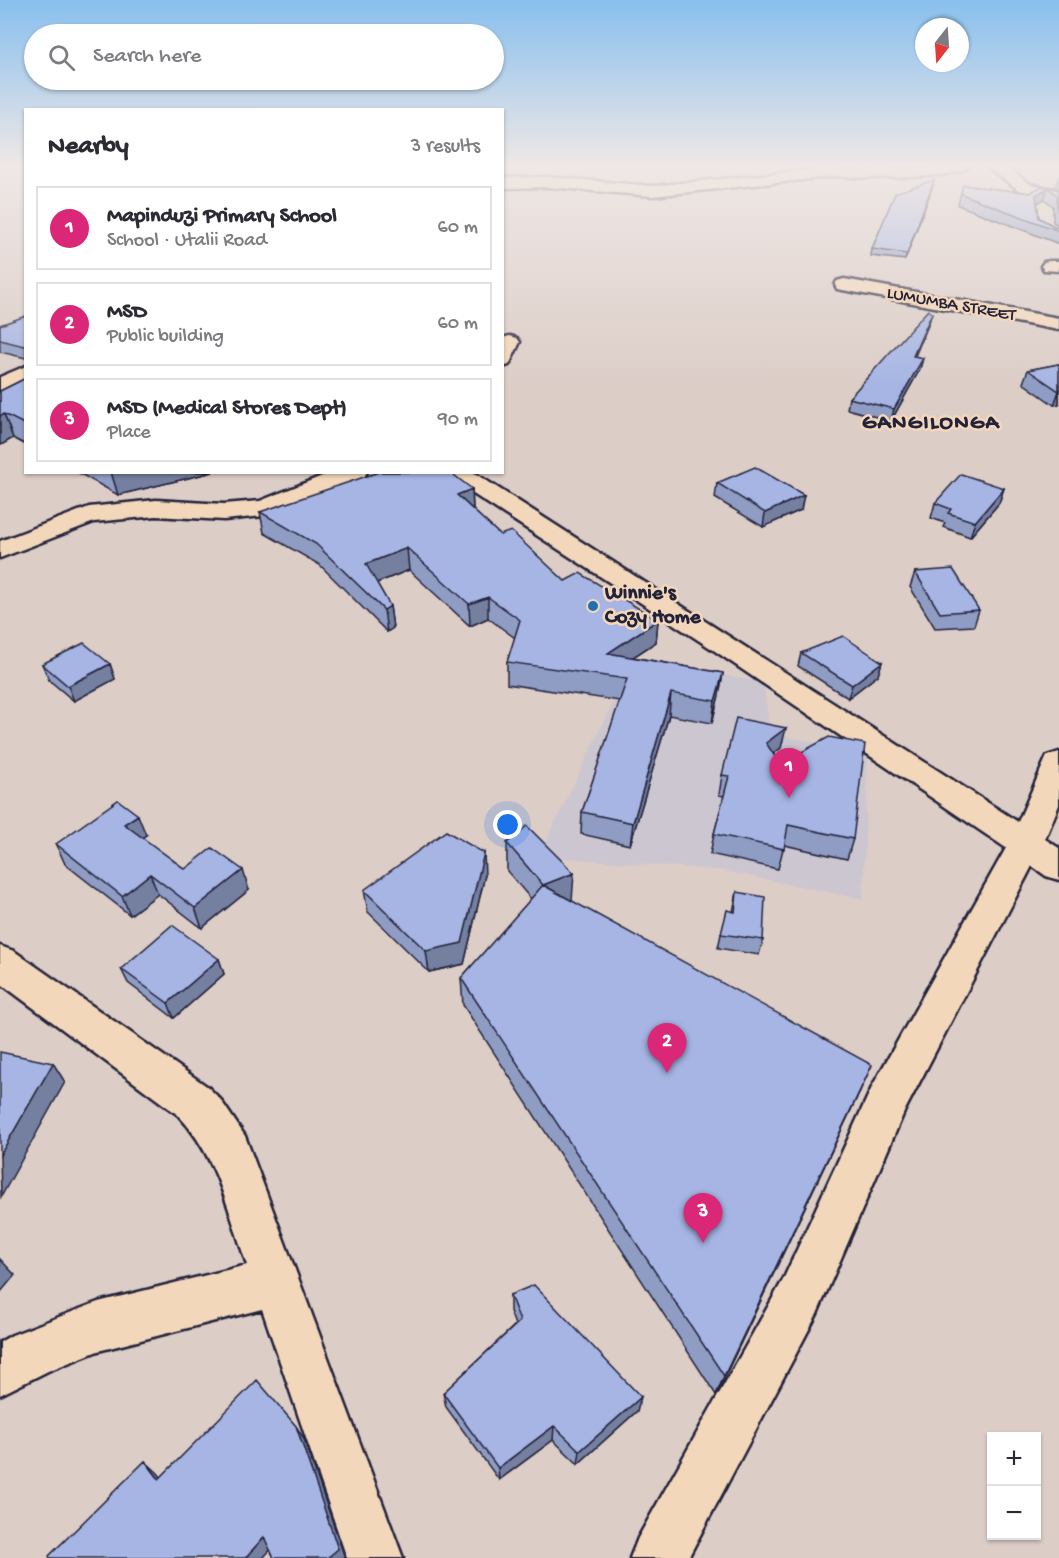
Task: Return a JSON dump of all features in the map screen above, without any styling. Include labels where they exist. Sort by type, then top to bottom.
[{"type":"street","name":"LUMUMBA STREET","points":[[844,285],[1059,324]]},
{"type":"street","points":[[0,385],[24,373]]},
{"type":"street","points":[[0,550],[89,515],[156,508],[224,512],[264,508],[350,474]]},
{"type":"street","points":[[459,474],[722,643],[1042,855]]},
{"type":"street","points":[[658,1558],[800,1297],[888,1099],[1042,855],[1059,764]]},
{"type":"street","points":[[0,962],[193,1101],[205,1113],[230,1152],[375,1558]]},
{"type":"street","points":[[0,1370],[26,1353],[94,1327],[276,1282]]},
{"type":"shaded area","points":[[634,660],[763,682],[770,733],[868,754],[863,899],[719,870],[539,856]]},
{"type":"building","points":[[876,240],[912,240],[907,254],[872,249]]},
{"type":"building","points":[[928,310],[932,313],[913,356],[923,358],[894,409],[849,398]]},
{"type":"building","points":[[24,317],[24,346],[0,340],[0,325]]},
{"type":"building","points":[[1059,364],[1059,391],[1028,370]]},
{"type":"building","points":[[24,379],[24,424],[4,414],[0,416],[0,391]]},
{"type":"building","points":[[755,467],[804,495],[765,513],[717,483]]},
{"type":"building","points":[[373,474],[453,474],[472,489],[457,495],[500,535],[511,531],[565,581],[580,573],[658,620],[608,653],[723,673],[715,701],[671,693],[633,823],[582,812],[627,679],[507,662],[520,620],[488,597],[469,604],[407,548],[366,564],[390,606],[384,610],[316,544],[260,512]]},
{"type":"building","points":[[961,474],[1004,488],[975,522],[948,513],[951,509],[935,503]]},
{"type":"building","points":[[953,569],[979,610],[940,613],[915,572]]},
{"type":"building","points":[[843,636],[882,662],[852,685],[801,653]]},
{"type":"building","points":[[84,643],[110,664],[68,686],[42,664]]},
{"type":"building","points":[[736,718],[786,728],[766,743],[780,764],[829,737],[865,744],[853,839],[788,825],[784,849],[714,834],[729,776],[722,775]]},
{"type":"building","points":[[118,800],[138,815],[124,824],[185,869],[212,848],[243,870],[195,908],[150,874],[122,896],[56,844]]},
{"type":"building","points":[[527,826],[574,873],[543,885],[507,843]]},
{"type":"building","points":[[446,831],[484,853],[462,943],[426,951],[364,890]]},
{"type":"building","points":[[543,885],[872,1065],[724,1376],[461,978]]},
{"type":"building","points":[[737,892],[765,897],[763,940],[721,934],[727,910],[735,912]]},
{"type":"building","points":[[172,925],[219,959],[168,1003],[121,969]]},
{"type":"building","points":[[0,1052],[53,1063],[0,1155]]},
{"type":"building","points":[[534,1285],[641,1397],[580,1451],[554,1426],[498,1468],[443,1393],[520,1321],[510,1295]]},
{"type":"building","points":[[257,1380],[296,1426],[338,1549],[327,1558],[274,1558],[264,1537],[245,1558],[50,1558],[49,1556],[145,1461],[159,1479]]},
{"type":"place","name":"Winnie's Cozy Home","points":[[593,606]]},
{"type":"place","name":"Mapinduzi Primary School","points":[[789,798]]},
{"type":"place","name":"MSD","points":[[667,1073]]},
{"type":"place","name":"MSD (Medical Stores Dept)","points":[[703,1243]]},
{"type":"district","name":"GANGILONGA","points":[[931,424]]}]
